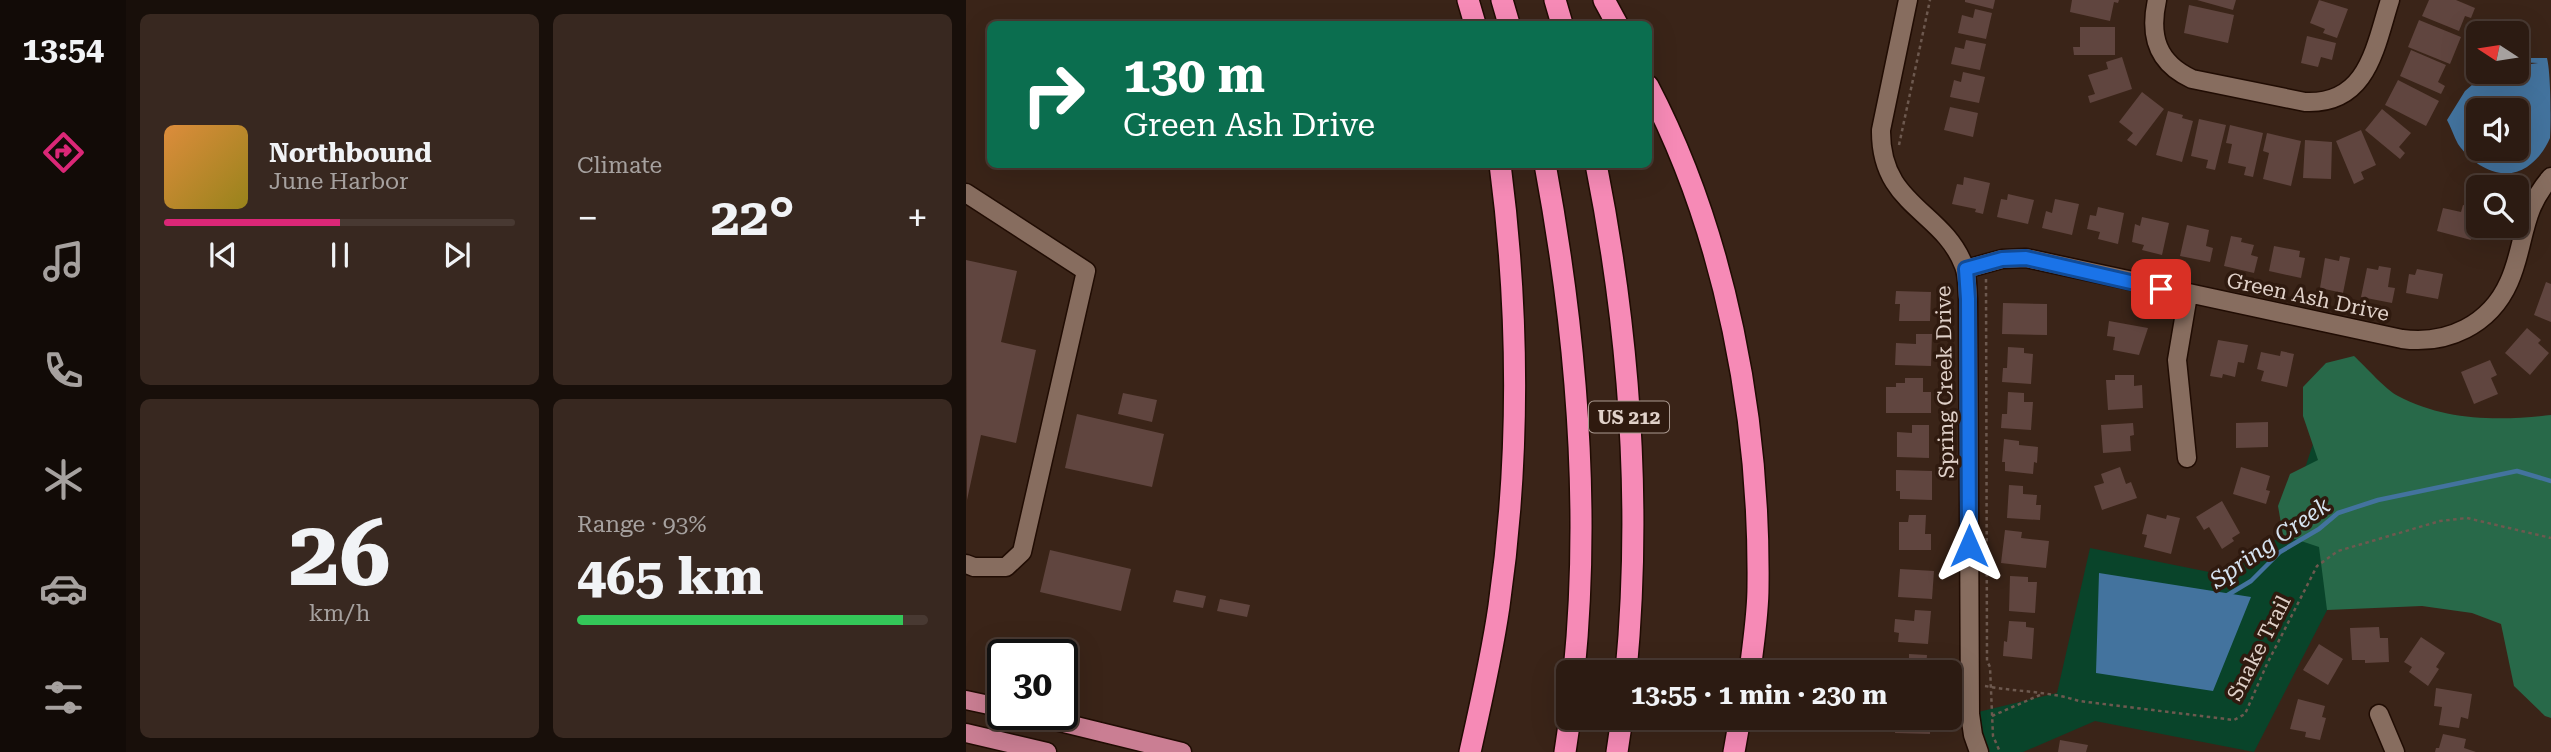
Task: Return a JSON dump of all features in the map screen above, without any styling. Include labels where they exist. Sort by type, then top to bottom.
[{"type":"highway","points":[[1468,0],[1474,21]]},
{"type":"highway","points":[[1502,0],[1508,21]]},
{"type":"highway","points":[[1555,0],[1561,21]]},
{"type":"highway","points":[[1604,0],[1615,21]]},
{"type":"highway","points":[[1652,95],[1702,217],[1738,354],[1746,404],[1756,509],[1758,590],[1751,660]]},
{"type":"highway","points":[[1470,752],[1499,604],[1512,473],[1515,380],[1513,317],[1506,208],[1501,168]]},
{"type":"highway","name":"US 212","points":[[1546,168],[1564,276],[1576,401],[1581,528],[1575,660]]},
{"type":"highway","name":"US 212","points":[[1597,168],[1615,272],[1628,398],[1632,529],[1627,660]]},
{"type":"highway","points":[[1565,752],[1568,730]]},
{"type":"highway","points":[[1617,752],[1620,730]]},
{"type":"highway","points":[[1734,752],[1740,730]]},
{"type":"highway","points":[[1742,752],[1743,730]]},
{"type":"main road","points":[[966,700],[987,705]]},
{"type":"main road","points":[[1078,727],[1182,752]]},
{"type":"main road","points":[[966,733],[1047,752]]},
{"type":"street","name":"Spring Creek Drive","points":[[1908,0],[1881,130],[1881,148],[1886,168],[1895,185],[1950,243],[1966,269],[1969,683],[1973,735],[1979,752]]},
{"type":"street","points":[[2157,0],[2152,19],[2155,42],[2165,60],[2177,72],[2192,79],[2322,103],[2340,98],[2359,82],[2370,61],[2390,0]]},
{"type":"street","name":"Green Ash Drive","points":[[1966,269],[2002,259],[2026,258],[2402,339],[2438,339],[2474,324],[2500,298],[2510,280],[2530,207],[2551,177]]},
{"type":"street","points":[[966,193],[1086,271],[1022,552],[1006,567],[974,567],[966,564]]},
{"type":"street","points":[[2187,458],[2177,360],[2188,295]]},
{"type":"street","points":[[2379,714],[2395,752]]},
{"type":"path","name":"Snake Trail","points":[[1969,683],[2015,692],[2057,694],[2079,701],[2234,720],[2245,714],[2317,566],[2338,551],[2440,520],[2467,517],[2551,538]]},
{"type":"path","points":[[1992,716],[2042,694]]},
{"type":"green space","points":[[2354,356],[2393,393],[2434,410],[2453,415],[2492,418],[2551,415],[2551,718],[2545,716],[2514,686],[2501,624],[2472,613],[2422,606],[2327,610],[2319,547],[2283,535],[2278,506],[2290,474],[2318,460],[2303,416],[2303,387],[2326,363]]},
{"type":"green space","points":[[2337,371],[2340,585],[2254,752],[2095,721],[2023,752],[1984,752],[1970,714],[2057,693],[2090,548],[2219,574],[2283,535]]},
{"type":"water","points":[[2529,58],[2547,58],[2551,110],[2550,138],[2546,147],[2534,161],[2518,172],[2499,173],[2489,170],[2475,161],[2529,161],[2529,98],[2466,98],[2466,154],[2458,144],[2447,120],[2465,91],[2473,84],[2529,84],[2529,64],[2538,63],[2529,63]]},
{"type":"water","points":[[2099,573],[2251,597],[2213,691],[2096,673]]},
{"type":"building","points":[[1965,0],[1995,0],[1993,9]]},
{"type":"building","points":[[2072,0],[2119,0],[2118,3],[2114,2],[2110,21],[2070,12]]},
{"type":"building","points":[[2197,0],[2236,0],[2233,10]]},
{"type":"building","points":[[2319,0],[2348,9],[2337,38],[2323,33],[2325,29],[2310,23]]},
{"type":"building","points":[[2429,0],[2456,0],[2475,8],[2471,18],[2465,16],[2459,31],[2422,16]]},
{"type":"building","points":[[2189,5],[2234,15],[2228,43],[2184,33]]},
{"type":"building","points":[[1975,9],[1992,13],[1986,39],[1958,33],[1962,15],[1973,18]]},
{"type":"building","points":[[2419,20],[2461,37],[2450,64],[2408,47]]},
{"type":"building","points":[[2080,27],[2115,27],[2115,55],[2074,55],[2073,47],[2080,47]]},
{"type":"building","points":[[2307,36],[2336,43],[2332,60],[2321,57],[2318,67],[2301,63]]},
{"type":"building","points":[[1966,40],[1986,44],[1980,70],[1951,64],[1955,47],[1964,49]]},
{"type":"building","points":[[2411,50],[2446,65],[2438,82],[2445,86],[2441,94],[2400,76]]},
{"type":"building","points":[[2122,57],[2132,89],[2090,103],[2088,96],[2095,94],[2088,75],[2108,69],[2106,62]]},
{"type":"building","points":[[1963,72],[1985,77],[1979,103],[1950,97],[1954,80],[1961,82]]},
{"type":"building","points":[[2398,80],[2439,101],[2426,126],[2385,105]]},
{"type":"building","points":[[2142,92],[2164,109],[2136,146],[2127,140],[2133,133],[2119,122]]},
{"type":"building","points":[[1950,107],[1978,113],[1973,137],[1944,130]]},
{"type":"building","points":[[2382,109],[2411,133],[2399,147],[2405,153],[2400,159],[2365,130]]},
{"type":"building","points":[[2168,111],[2193,121],[2182,162],[2156,155]]},
{"type":"building","points":[[2199,119],[2226,125],[2215,170],[2206,168],[2208,160],[2191,156]]},
{"type":"building","points":[[2230,125],[2263,133],[2253,177],[2244,175],[2246,167],[2228,163],[2232,144],[2226,143]]},
{"type":"building","points":[[2361,130],[2376,165],[2361,172],[2364,179],[2354,184],[2336,141]]},
{"type":"building","points":[[2267,133],[2301,141],[2291,186],[2263,179],[2269,153],[2263,151]]},
{"type":"building","points":[[2305,140],[2332,142],[2331,179],[2303,178]]},
{"type":"building","points":[[1964,177],[1990,183],[1983,214],[1975,212],[1976,209],[1952,204],[1957,184],[1963,185]]},
{"type":"building","points":[[2008,194],[2034,200],[2028,224],[1997,217],[2001,199],[2007,200]]},
{"type":"building","points":[[2055,199],[2079,204],[2072,235],[2042,228],[2046,211],[2052,213]]},
{"type":"building","points":[[2463,205],[2466,206],[2466,238],[2471,240],[2437,231],[2443,208],[2461,212]]},
{"type":"building","points":[[2098,207],[2124,213],[2118,244],[2098,239],[2100,232],[2087,229],[2090,215],[2096,216]]},
{"type":"building","points":[[2142,217],[2169,223],[2162,255],[2142,250],[2144,245],[2132,242],[2135,224],[2140,226]]},
{"type":"building","points":[[2187,225],[2209,230],[2206,246],[2213,248],[2210,262],[2180,256]]},
{"type":"building","points":[[2231,236],[2242,238],[2241,242],[2254,245],[2251,255],[2258,257],[2254,273],[2224,266]]},
{"type":"building","points":[[2274,246],[2300,251],[2299,257],[2305,258],[2301,278],[2269,271]]},
{"type":"building","points":[[2340,256],[2350,258],[2343,293],[2320,288],[2325,258],[2339,261]]},
{"type":"building","points":[[966,260],[1017,271],[1001,342],[1036,350],[1016,443],[981,435],[967,500]]},
{"type":"building","points":[[2379,266],[2391,268],[2388,287],[2395,288],[2392,303],[2361,297],[2367,268],[2378,270]]},
{"type":"building","points":[[2417,269],[2443,274],[2438,299],[2406,293],[2409,274],[2415,275]]},
{"type":"building","points":[[2546,282],[2551,284],[2551,322],[2534,315]]},
{"type":"building","points":[[1896,291],[1931,292],[1930,321],[1899,321],[1900,304],[1895,304]]},
{"type":"building","points":[[2003,303],[2047,304],[2047,335],[2002,334]]},
{"type":"building","points":[[2109,321],[2148,328],[2139,355],[2113,350],[2115,337],[2107,336]]},
{"type":"building","points":[[2527,328],[2541,340],[2538,343],[2549,353],[2530,375],[2505,353]]},
{"type":"building","points":[[1916,334],[1932,334],[1931,366],[1895,365],[1896,343],[1916,344]]},
{"type":"building","points":[[2218,340],[2248,345],[2244,363],[2238,362],[2235,377],[2223,374],[2222,378],[2210,376]]},
{"type":"building","points":[[2008,347],[2024,348],[2024,353],[2033,354],[2031,384],[2002,382],[2003,368],[2007,368]]},
{"type":"building","points":[[2281,351],[2294,354],[2287,387],[2261,381],[2264,371],[2257,369],[2261,352],[2280,356]]},
{"type":"building","points":[[2490,360],[2497,375],[2491,378],[2498,394],[2474,404],[2461,372]]},
{"type":"building","points":[[2115,375],[2134,375],[2134,386],[2142,385],[2143,408],[2108,410],[2106,380],[2115,380]]},
{"type":"building","points":[[1905,378],[1923,378],[1923,392],[1931,392],[1931,413],[1886,413],[1886,387],[1905,383]]},
{"type":"building","points":[[2008,392],[2024,393],[2024,402],[2033,402],[2031,430],[2001,428],[2002,414],[2007,414]]},
{"type":"building","points":[[1123,393],[1157,400],[1152,422],[1118,414]]},
{"type":"building","points":[[1077,414],[1164,434],[1152,487],[1065,468]]},
{"type":"building","points":[[2268,422],[2268,447],[2236,448],[2236,423]]},
{"type":"building","points":[[2133,423],[2131,451],[2103,453],[2101,425]]},
{"type":"building","points":[[1912,425],[1929,425],[1929,458],[1897,457],[1897,432],[1912,433]]},
{"type":"building","points":[[2004,439],[2019,441],[2019,445],[2038,447],[2033,474],[2005,471],[2005,462],[2002,462]]},
{"type":"building","points":[[2120,467],[2126,484],[2131,482],[2137,498],[2102,510],[2094,486],[2104,483],[2101,474]]},
{"type":"building","points":[[2241,467],[2270,476],[2266,490],[2270,491],[2266,504],[2233,494]]},
{"type":"building","points":[[1896,470],[1932,471],[1932,500],[1900,499],[1900,491],[1896,491]]},
{"type":"building","points":[[2009,485],[2023,486],[2023,494],[2037,495],[2036,505],[2041,505],[2040,520],[2007,518]]},
{"type":"building","points":[[2222,501],[2240,533],[2222,549],[2209,527],[2204,530],[2196,517]]},
{"type":"building","points":[[2147,514],[2166,519],[2167,515],[2180,518],[2171,554],[2144,547],[2147,535],[2142,534]]},
{"type":"building","points":[[1909,515],[1926,515],[1925,534],[1931,534],[1931,550],[1899,550],[1899,522],[1908,522]]},
{"type":"building","points":[[2005,530],[2022,532],[2021,538],[2049,541],[2046,568],[2001,563]]},
{"type":"building","points":[[1050,550],[1131,569],[1121,611],[1040,592]]},
{"type":"building","points":[[1900,569],[1934,571],[1932,599],[1898,597]]},
{"type":"building","points":[[2010,576],[2028,577],[2028,582],[2037,582],[2035,613],[2009,611]]},
{"type":"building","points":[[1176,590],[1206,596],[1203,608],[1173,602]]},
{"type":"building","points":[[1220,599],[1250,605],[1247,617],[1217,611]]},
{"type":"building","points":[[1915,610],[1931,611],[1928,644],[1898,642],[1899,633],[1894,632],[1895,619],[1914,621]]},
{"type":"building","points":[[2009,621],[2026,622],[2026,627],[2034,628],[2032,659],[2003,656]]},
{"type":"building","points":[[2379,627],[2380,638],[2388,638],[2389,662],[2365,663],[2365,660],[2352,660],[2350,628]]},
{"type":"building","points":[[2421,637],[2445,653],[2428,686],[2409,672],[2412,667],[2404,662]]},
{"type":"building","points":[[2319,644],[2343,659],[2328,685],[2303,670]]},
{"type":"building","points":[[1909,654],[1927,655],[1927,660],[1909,660]]},
{"type":"building","points":[[2436,688],[2472,694],[2468,719],[2461,717],[2459,728],[2439,725],[2442,707],[2434,706]]},
{"type":"building","points":[[2298,699],[2325,706],[2322,717],[2326,718],[2320,740],[2305,737],[2306,732],[2290,729]]},
{"type":"building","points":[[1895,730],[1930,730],[1930,734],[1895,733]]},
{"type":"building","points":[[2443,734],[2466,739],[2464,748],[2476,752],[2435,752]]},
{"type":"building","points":[[2060,740],[2088,745],[2086,752],[2058,752]]},
{"type":"waterway","name":"Spring Creek","points":[[2226,596],[2251,581],[2280,552],[2319,529],[2338,513],[2378,500],[2517,471],[2551,481]]},
{"type":"route","points":[[1969,546],[1966,269],[2002,259],[2026,258],[2161,289]]}]
